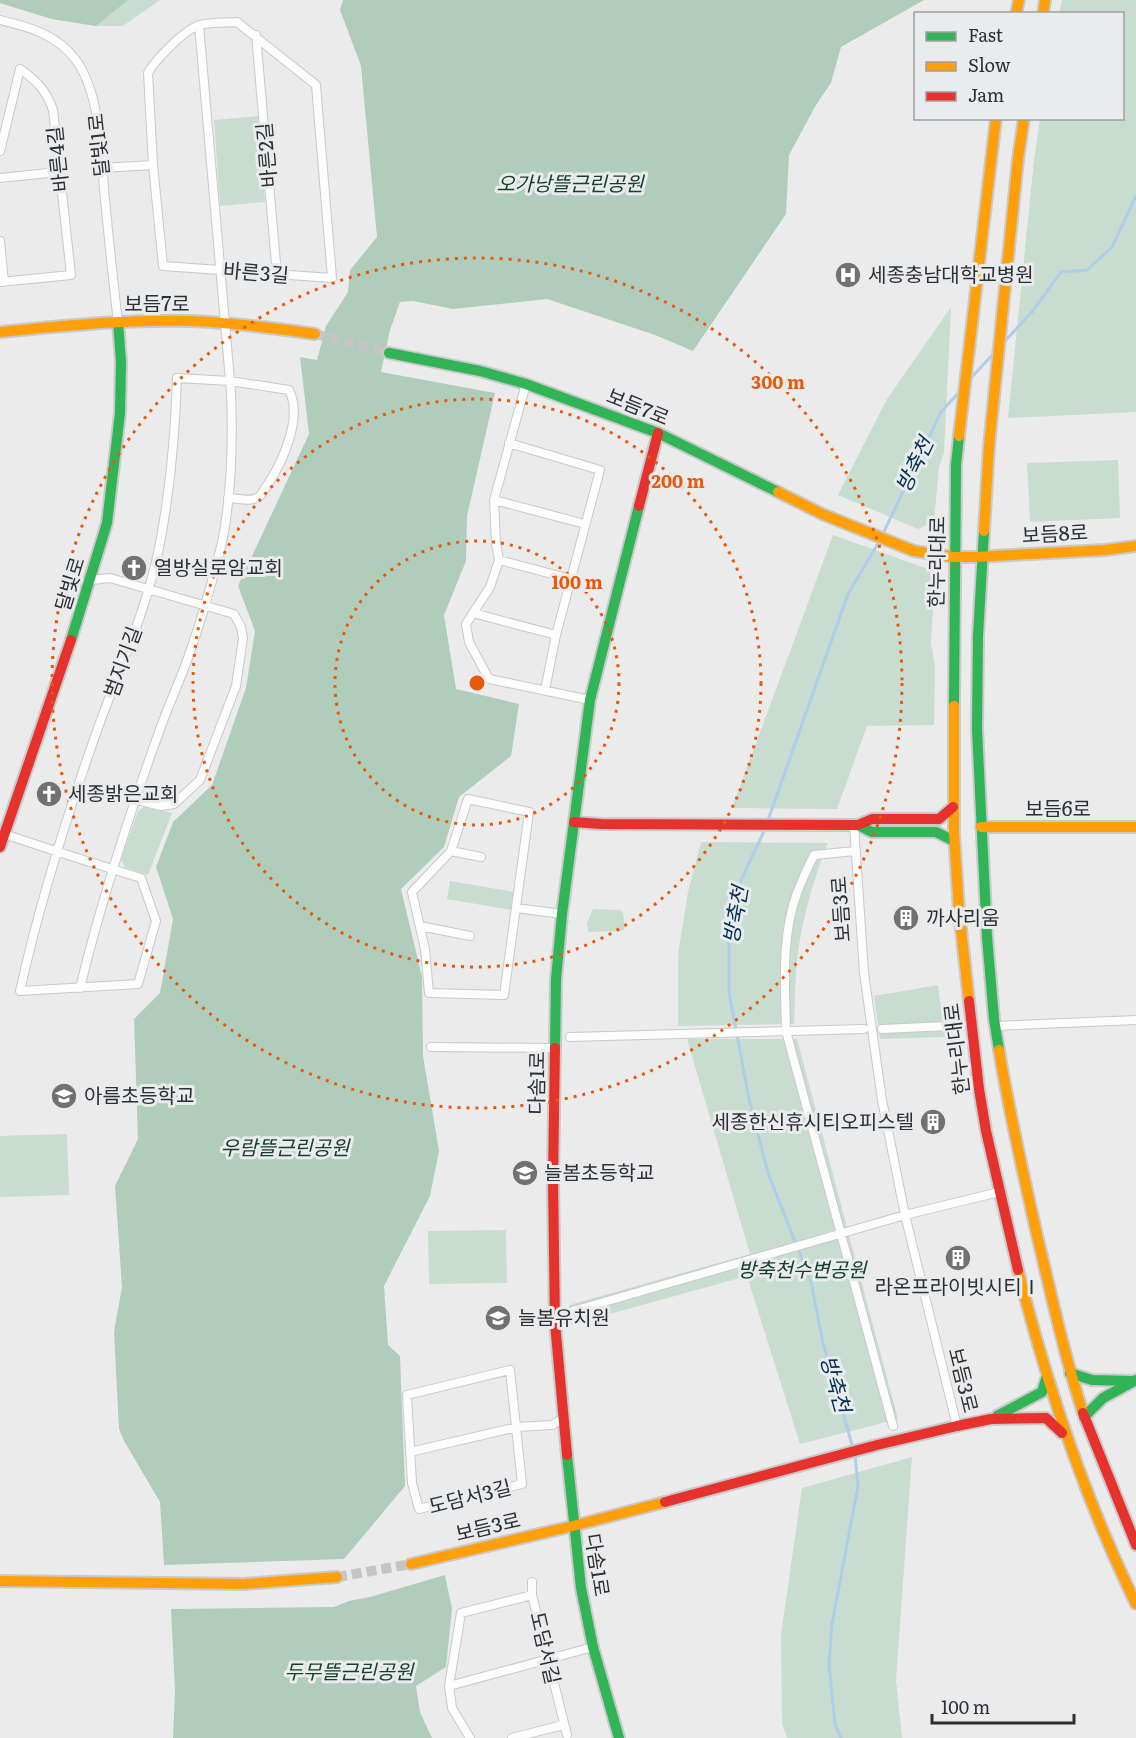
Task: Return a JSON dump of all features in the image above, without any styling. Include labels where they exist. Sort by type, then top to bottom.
[{"type":"street","name":"달빛1로","points":[[0,20],[30,27],[48,35],[76,60],[88,81],[94,100],[117,322]]},
{"type":"street","points":[[4,834],[114,870],[141,878],[156,921],[138,984],[80,988],[95,926],[114,870],[159,732],[205,606],[220,548],[228,498],[232,443],[230,381],[199,25],[237,22],[256,35]]},
{"type":"street","name":"바른3길","points":[[199,25],[190,30],[152,65],[148,73],[153,165],[163,266],[332,278],[316,85],[256,35]]},
{"type":"street","name":"바른2길","points":[[256,35],[277,275]]},
{"type":"street","name":"바른4길","points":[[0,151],[20,69],[38,82],[48,95],[53,110],[70,275],[2,282]]},
{"type":"street","name":"한누리대로","points":[[996,120],[956,465],[953,807],[962,940],[981,1101],[999,1192],[1027,1309],[1046,1379],[1089,1505],[1136,1604]]},
{"type":"street","name":"한누리대로","points":[[1024,120],[978,556],[977,717],[987,937],[995,1026],[1008,1107],[1070,1373],[1084,1417],[1136,1545]]},
{"type":"street","points":[[102,168],[153,165]]},
{"type":"street","points":[[0,178],[58,172]]},
{"type":"street","points":[[0,241],[2,282]]},
{"type":"street","name":"보듬7로","points":[[0,332],[117,322],[174,321],[225,323],[315,334]]},
{"type":"street","name":"달빛로","points":[[0,847],[92,580],[107,523],[120,403],[121,362],[117,322]]},
{"type":"street","name":"보듬7로","points":[[389,353],[480,370],[526,384],[658,434],[861,531],[914,551],[954,557]]},
{"type":"street","name":"범지기길","points":[[80,988],[20,991],[32,937],[58,852],[99,725],[129,648],[157,555],[169,490],[177,378],[230,381],[290,390],[292,421],[287,447],[276,471],[260,496],[251,500],[228,498]]},
{"type":"street","points":[[526,384],[494,500],[499,560],[490,587],[466,624],[469,642],[489,679],[590,700]]},
{"type":"street","name":"다솜1로","points":[[619,1738],[593,1647],[581,1588],[573,1526],[554,1316],[553,1179],[556,979],[561,914],[590,700],[658,434]]},
{"type":"street","points":[[509,443],[600,470],[556,635],[545,690]]},
{"type":"street","points":[[494,500],[585,524]]},
{"type":"street","name":"보듬8로","points":[[978,556],[1105,550],[1136,546]]},
{"type":"street","points":[[954,557],[978,556]]},
{"type":"street","points":[[499,560],[571,579]]},
{"type":"street","points":[[92,580],[110,578],[234,614],[241,627],[243,638],[236,686],[200,780],[174,804],[161,806],[137,800]]},
{"type":"street","points":[[473,613],[556,635]]},
{"type":"street","points":[[468,799],[529,812],[516,908],[504,995],[429,993],[425,949],[412,892],[451,852],[468,799]]},
{"type":"street","points":[[856,825],[872,819],[939,819],[953,807]]},
{"type":"street","points":[[574,822],[856,825],[872,832],[936,832],[954,841]]},
{"type":"street","name":"보듬3로","points":[[411,1564],[573,1526],[827,1457],[957,1426],[904,1215],[882,1100],[864,973],[855,851],[856,825]]},
{"type":"street","name":"보듬6로","points":[[981,827],[1136,827]]},
{"type":"street","points":[[855,851],[814,855],[796,894],[787,936],[786,1031],[893,1426]]},
{"type":"street","points":[[451,852],[481,857]]},
{"type":"street","points":[[516,908],[561,914]]},
{"type":"street","points":[[420,926],[470,936]]},
{"type":"street","points":[[995,1026],[1136,1020]]},
{"type":"street","points":[[882,1029],[948,1026]]},
{"type":"street","points":[[570,1036],[864,1029]]},
{"type":"street","points":[[431,1047],[555,1048]]},
{"type":"street","points":[[566,1313],[904,1215],[999,1192]]},
{"type":"street","name":"도담서3길","points":[[510,1370],[517,1427],[522,1484],[419,1509],[412,1483],[407,1395],[510,1370]]},
{"type":"street","points":[[1070,1373],[1092,1380],[1133,1381]]},
{"type":"street","points":[[991,1419],[1018,1407],[1042,1392],[1046,1379]]},
{"type":"street","points":[[1084,1417],[1103,1398],[1133,1381]]},
{"type":"street","points":[[410,1452],[517,1427],[552,1425],[564,1418]]},
{"type":"street","points":[[957,1426],[991,1419],[1046,1418],[1064,1435]]},
{"type":"street","points":[[0,1581],[244,1584],[337,1577]]},
{"type":"street","points":[[532,1582],[532,1595]]},
{"type":"street","name":"도담서길","points":[[470,1738],[452,1708],[449,1686],[461,1613],[532,1595],[567,1735]]},
{"type":"street","points":[[449,1686],[593,1647]]},
{"type":"street","points":[[512,1738],[563,1725]]},
{"type":"green space","points":[[0,0],[160,0],[123,26],[96,26],[52,19],[0,3]]},
{"type":"green space","points":[[0,0],[128,0],[96,26],[52,19],[0,3]]},
{"type":"green space","name":"우람뜰근린공원","points":[[343,0],[924,0],[841,47],[831,83],[816,105],[789,155],[786,214],[693,351],[655,335],[547,299],[453,309],[413,301],[400,302],[390,330],[381,372],[495,393],[467,516],[466,561],[444,615],[456,689],[519,704],[511,756],[459,797],[444,847],[401,889],[422,977],[423,1056],[439,1151],[430,1196],[384,1286],[388,1345],[400,1356],[405,1486],[344,1559],[164,1565],[160,1502],[119,1429],[114,1332],[122,1287],[115,1186],[138,1139],[134,1019],[160,993],[173,919],[156,867],[173,822],[212,785],[246,688],[255,631],[238,586],[309,434],[300,357],[317,360],[326,326],[348,292],[350,270],[377,237],[361,66],[340,10]]},
{"type":"green space","points":[[1062,0],[1136,0],[1136,412],[1008,418],[1040,120],[1124,120],[1124,12],[1059,12]]},
{"type":"green space","points":[[258,116],[265,202],[220,206],[214,120]]},
{"type":"green space","points":[[951,307],[944,453],[939,467],[934,522],[918,529],[838,495],[887,399]]},
{"type":"green space","points":[[1118,460],[1120,518],[1030,522],[1027,463]]},
{"type":"green space","points":[[833,535],[928,569],[935,578],[931,643],[935,667],[934,725],[867,726],[837,809],[732,808]]},
{"type":"green space","points":[[145,806],[172,813],[148,875],[125,867],[121,859],[138,811]]},
{"type":"green space","points":[[701,842],[828,843],[813,886],[802,930],[797,959],[794,1024],[678,1026],[678,955],[688,892]]},
{"type":"green space","points":[[450,881],[514,892],[511,910],[447,899]]},
{"type":"green space","points":[[593,909],[623,912],[625,928],[622,931],[588,932],[587,923]]},
{"type":"green space","points":[[938,985],[945,1037],[880,1039],[874,996]]},
{"type":"green space","name":"방축천수변공원","points":[[687,1039],[797,1039],[898,1419],[800,1444],[747,1276],[570,1325],[569,1305],[750,1254]]},
{"type":"green space","points":[[67,1134],[69,1195],[0,1197],[0,1136]]},
{"type":"green space","points":[[506,1230],[507,1283],[429,1284],[428,1231]]},
{"type":"green space","points":[[912,1457],[896,1681],[902,1738],[787,1738],[782,1724],[781,1635],[802,1488]]},
{"type":"green space","name":"두무뜰근린공원","points":[[445,1575],[452,1609],[446,1667],[416,1686],[420,1712],[432,1738],[173,1738],[175,1691],[171,1609],[334,1607]]},
{"type":"waterway","name":"방축천","points":[[1003,343],[1032,312],[1061,272],[1087,270],[1112,247],[1136,196]]},
{"type":"waterway","name":"방축천","points":[[969,380],[995,352]]},
{"type":"waterway","name":"방축천","points":[[767,823],[848,594],[880,540],[941,412],[961,390]]},
{"type":"waterway","name":"방축천","points":[[765,829],[742,878],[729,929],[729,992],[749,1099],[768,1173],[811,1282],[823,1343],[853,1448]]},
{"type":"waterway","name":"방축천","points":[[841,1738],[835,1724],[829,1665],[832,1624],[858,1486],[855,1455]]},
{"type":"tunnel","points":[[315,334],[389,353]]},
{"type":"tunnel","points":[[337,1577],[411,1564]]},
{"type":"traffic: fast","points":[[71,640],[107,523],[120,413],[121,362],[118,322]]},
{"type":"traffic: fast","points":[[389,353],[480,371],[526,384],[658,433],[778,492]]},
{"type":"traffic: fast","points":[[954,706],[956,465],[959,436]]},
{"type":"traffic: fast","points":[[555,1048],[556,979],[562,914],[590,700],[639,506]]},
{"type":"traffic: fast","points":[[984,531],[978,636],[977,729],[987,937],[999,1050]]},
{"type":"traffic: fast","points":[[858,825],[872,832],[936,832],[954,841]]},
{"type":"traffic: fast","points":[[1070,1373],[1092,1380],[1131,1381]]},
{"type":"traffic: fast","points":[[997,1416],[1042,1392],[1046,1379]]},
{"type":"traffic: fast","points":[[1084,1417],[1103,1398],[1136,1380]]},
{"type":"traffic: fast","points":[[567,1455],[581,1588],[593,1647],[619,1738]]},
{"type":"traffic: slow","points":[[1016,12],[1019,0]]},
{"type":"traffic: slow","points":[[1043,12],[1045,0]]},
{"type":"traffic: slow","points":[[959,436],[996,120]]},
{"type":"traffic: slow","points":[[984,531],[989,446],[1024,120]]},
{"type":"traffic: slow","points":[[0,332],[144,321],[192,321],[238,324],[315,334]]},
{"type":"traffic: slow","points":[[778,492],[822,514],[914,551],[954,557],[975,557],[1105,550],[1136,546]]},
{"type":"traffic: slow","points":[[954,706],[954,833],[959,911],[969,1001]]},
{"type":"traffic: slow","points":[[981,827],[1136,827]]},
{"type":"traffic: slow","points":[[999,1050],[1037,1235],[1083,1413]]},
{"type":"traffic: slow","points":[[1018,1270],[1041,1356],[1068,1440],[1083,1482],[1136,1604]]},
{"type":"traffic: slow","points":[[411,1564],[665,1502]]},
{"type":"traffic: slow","points":[[0,1581],[244,1584],[337,1577]]},
{"type":"traffic: jam","points":[[639,506],[658,433]]},
{"type":"traffic: jam","points":[[0,847],[71,640]]},
{"type":"traffic: jam","points":[[574,822],[858,825],[872,819],[939,819],[953,807]]},
{"type":"traffic: jam","points":[[969,1001],[986,1131],[1018,1270]]},
{"type":"traffic: jam","points":[[555,1048],[553,1179],[555,1323],[567,1455]]},
{"type":"traffic: jam","points":[[1083,1413],[1136,1545]]},
{"type":"traffic: jam","points":[[665,1502],[877,1445],[991,1419],[1046,1418],[1062,1433]]},
{"type":"place","name":"세종충남대학교병원","points":[[848,275]]},
{"type":"place","name":"열방실로암교회","points":[[134,568]]},
{"type":"place","name":"세종밝은교회","points":[[49,794]]},
{"type":"place","name":"까사리움","points":[[906,918]]},
{"type":"place","name":"아름초등학교","points":[[64,1096]]},
{"type":"place","name":"세종한신휴시티오피스텔","points":[[933,1122]]},
{"type":"place","name":"늘봄초등학교","points":[[525,1173]]},
{"type":"place","name":"라온프라이빗시티Ⅰ","points":[[958,1258]]},
{"type":"place","name":"늘봄유치원","points":[[498,1318]]},
{"type":"park label","name":"오가낭뜰근린공원","points":[[570,184]]}]
